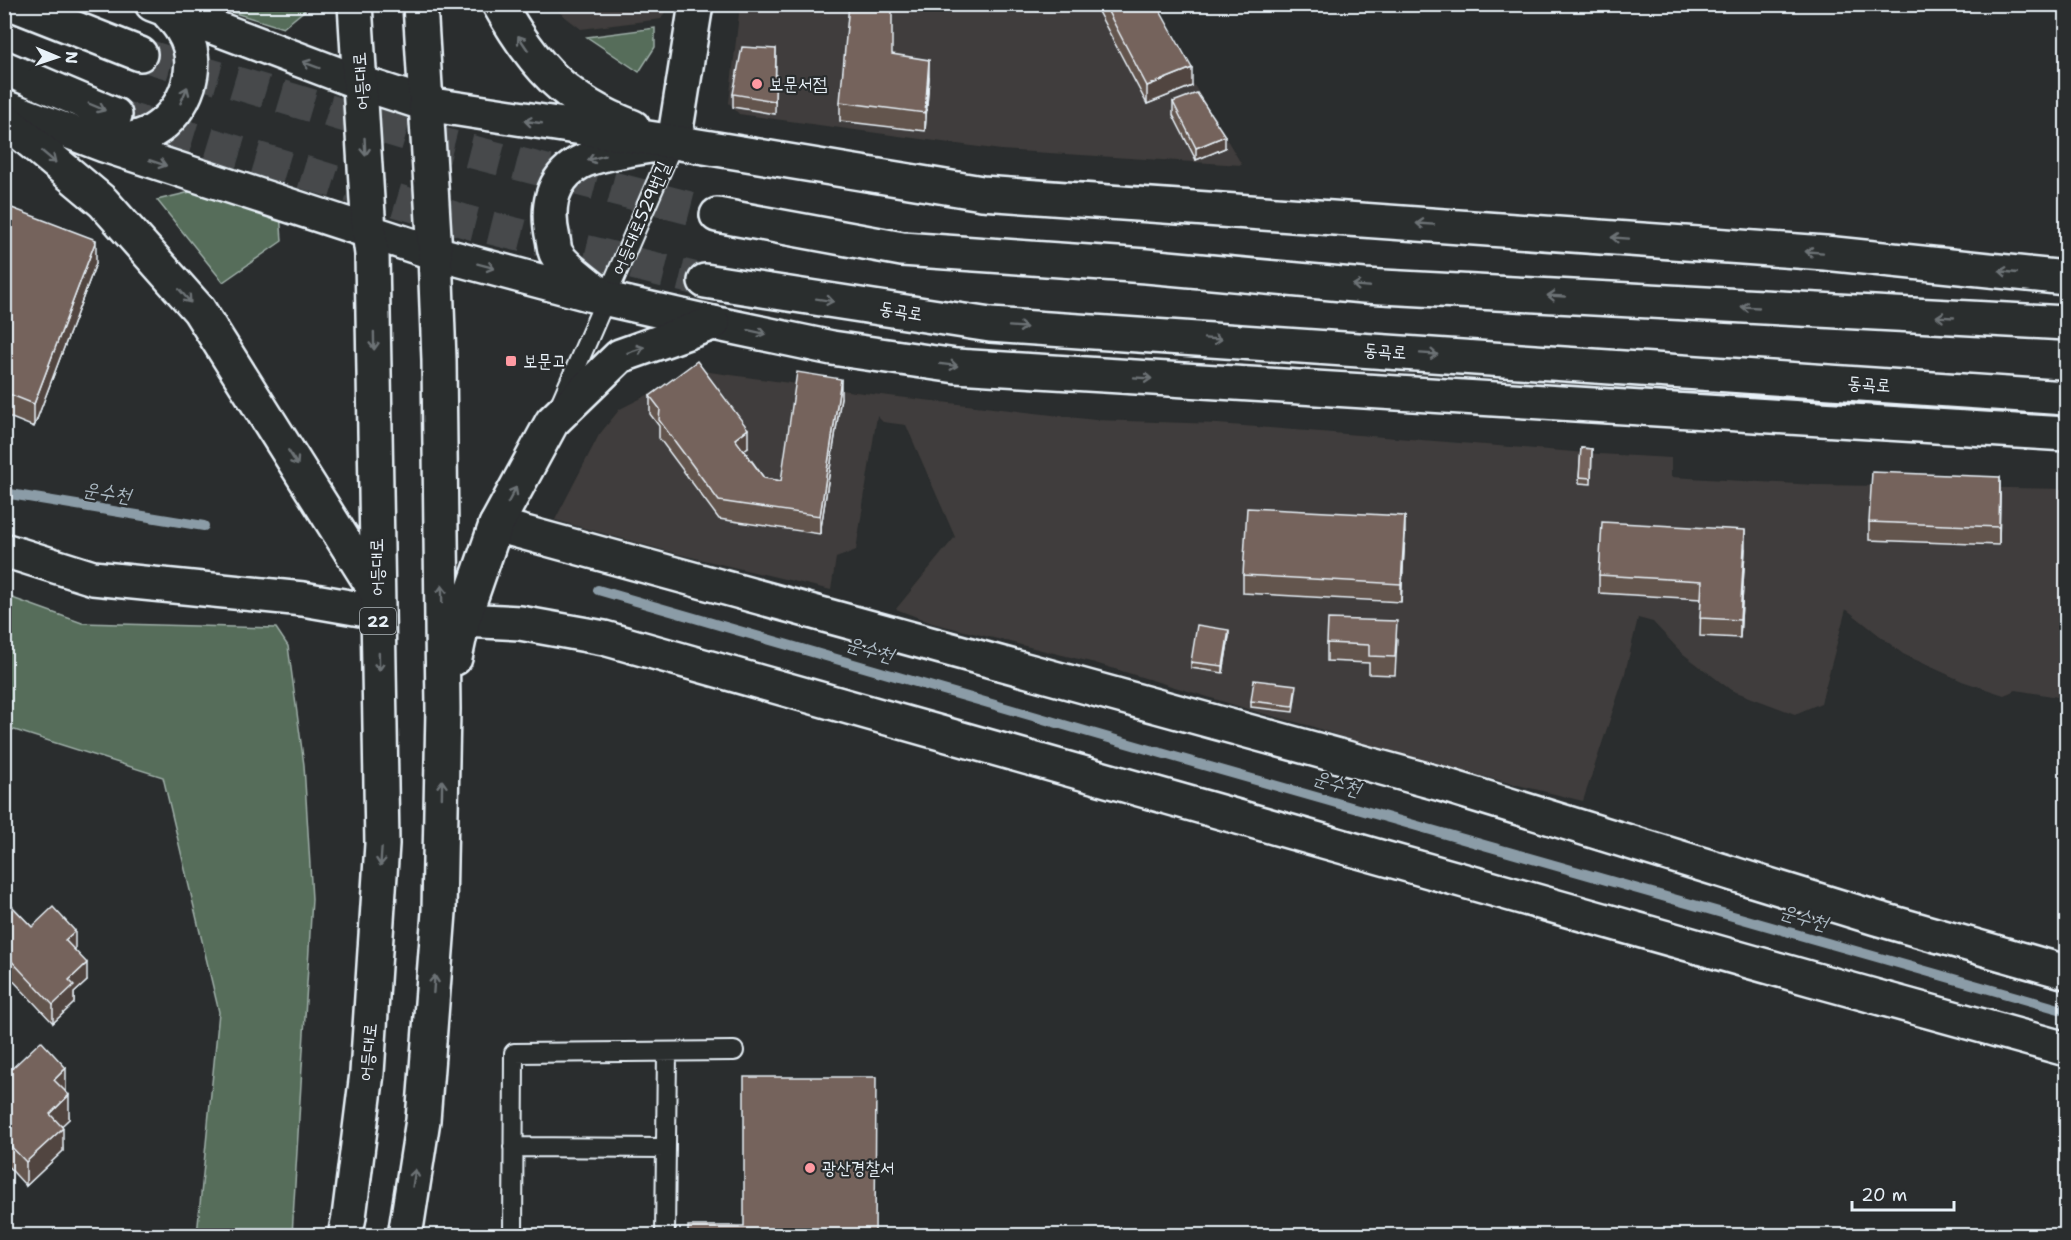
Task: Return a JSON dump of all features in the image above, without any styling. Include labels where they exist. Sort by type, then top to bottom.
[{"type":"main road","points":[[13,4],[140,54]]},
{"type":"main road","name":"어등대로","points":[[345,1236],[367,1072],[382,844],[372,254],[355,4]]},
{"type":"main road","points":[[405,1236],[423,1120],[439,912],[443,709],[439,360],[420,4]]},
{"type":"main road","points":[[499,4],[534,60],[564,90],[616,120],[674,142]]},
{"type":"main road","name":"어등대로529번길","points":[[674,142],[696,4]]},
{"type":"main road","points":[[159,8],[361,83],[426,104],[982,193],[1825,253],[2067,278]]},
{"type":"main road","points":[[104,145],[151,132],[170,118],[184,99],[191,76],[191,52],[182,30],[159,8]]},
{"type":"main road","points":[[4,68],[115,115]]},
{"type":"main road","points":[[4,107],[104,145],[435,253],[607,299],[832,348],[956,366],[2067,435]]},
{"type":"main road","points":[[4,119],[103,202],[199,310],[378,603]]},
{"type":"main road","points":[[607,299],[556,253],[551,232],[550,209],[555,187],[564,174],[581,162],[613,153],[674,142]]},
{"type":"main road","points":[[717,215],[902,249],[1146,266],[1364,286],[2067,323]]},
{"type":"main road","name":"동곡로","points":[[705,281],[990,325],[2067,398]]},
{"type":"main road","points":[[443,709],[463,620],[496,525],[552,422],[620,356],[713,323]]},
{"type":"main road","points":[[496,525],[1441,784],[1864,915],[2067,972]]},
{"type":"main road","points":[[4,550],[93,578],[303,599],[378,603]]},
{"type":"main road","points":[[463,620],[520,623],[604,638],[2067,1049]]},
{"type":"lane","name":"어등대로529번길","points":[[552,422],[674,142]]},
{"type":"lane","points":[[513,1236],[514,1053],[734,1051]]},
{"type":"lane","points":[[665,1236],[667,1052]]},
{"type":"lane","points":[[513,1147],[666,1148]]},
{"type":"shaded area","points":[[553,5],[669,5],[661,19],[581,29]]},
{"type":"shaded area","points":[[740,5],[1146,5],[1242,165],[1001,150],[739,114],[729,103]]},
{"type":"shaded area","points":[[702,371],[855,392],[1095,420],[1218,424],[1671,458],[1671,477],[1815,485],[2066,489],[2066,695],[2064,698],[2016,690],[2004,695],[1962,681],[1903,654],[1846,609],[1821,703],[1795,714],[1731,690],[1682,653],[1653,622],[1638,618],[1624,677],[1583,801],[1388,753],[1311,726],[1095,663],[932,623],[896,609],[955,537],[906,425],[883,422],[877,416],[856,550],[836,558],[831,590],[678,554],[555,520],[599,435],[620,409],[677,380]]},
{"type":"green space","points":[[209,5],[311,5],[283,28]]},
{"type":"green space","points":[[655,28],[655,47],[639,72],[587,37]]},
{"type":"green space","points":[[203,189],[280,212],[282,241],[223,282],[157,200]]},
{"type":"green space","points":[[4,595],[82,623],[276,628],[288,646],[304,765],[312,899],[292,1235],[197,1235],[219,1012],[163,777],[5,727]]},
{"type":"building","points":[[849,4],[892,4],[892,54],[929,60],[925,113],[840,102]]},
{"type":"building","points":[[1104,4],[1156,4],[1192,68],[1147,86]]},
{"type":"building","name":"보문서점","points":[[742,47],[776,49],[775,101],[733,94]]},
{"type":"building","points":[[1197,93],[1225,136],[1196,148],[1173,102]]},
{"type":"building","points":[[4,205],[96,240],[34,404],[4,392]]},
{"type":"building","points":[[697,361],[748,429],[735,439],[764,478],[781,481],[797,372],[841,379],[820,516],[719,501],[659,420],[660,409],[650,396]]},
{"type":"building","points":[[1581,448],[1592,449],[1591,478],[1579,477]]},
{"type":"building","points":[[1872,472],[2000,477],[1999,527],[1869,522]]},
{"type":"building","points":[[1247,508],[1405,516],[1401,584],[1243,575]]},
{"type":"building","points":[[1602,522],[1745,530],[1740,620],[1700,618],[1702,581],[1599,575]]},
{"type":"building","points":[[1328,619],[1397,621],[1395,657],[1369,656],[1369,645],[1327,643]]},
{"type":"building","points":[[1197,625],[1229,630],[1223,666],[1191,662]]},
{"type":"building","points":[[1254,680],[1296,685],[1293,706],[1251,701]]},
{"type":"building","points":[[4,898],[32,927],[53,907],[75,931],[65,940],[87,963],[69,980],[74,985],[53,1005],[4,953]]},
{"type":"building","points":[[41,1041],[66,1068],[54,1080],[69,1095],[50,1114],[63,1128],[26,1162],[4,1139],[4,1076]]},
{"type":"building","name":"광산경찰서","points":[[744,1077],[876,1077],[875,1236],[688,1236],[688,1226],[744,1226]]},
{"type":"waterway","name":"운수천","points":[[4,493],[204,526]]},
{"type":"waterway","name":"운수천","points":[[598,590],[2066,1011]]},
{"type":"tunnel","points":[[140,54],[419,138],[717,215]]},
{"type":"tunnel","points":[[115,115],[471,223],[705,281]]},
{"type":"place","name":"보문서점","points":[[757,84]]},
{"type":"place","name":"보문고","points":[[511,361]]},
{"type":"place","name":"광산경찰서","points":[[810,1168]]}]
